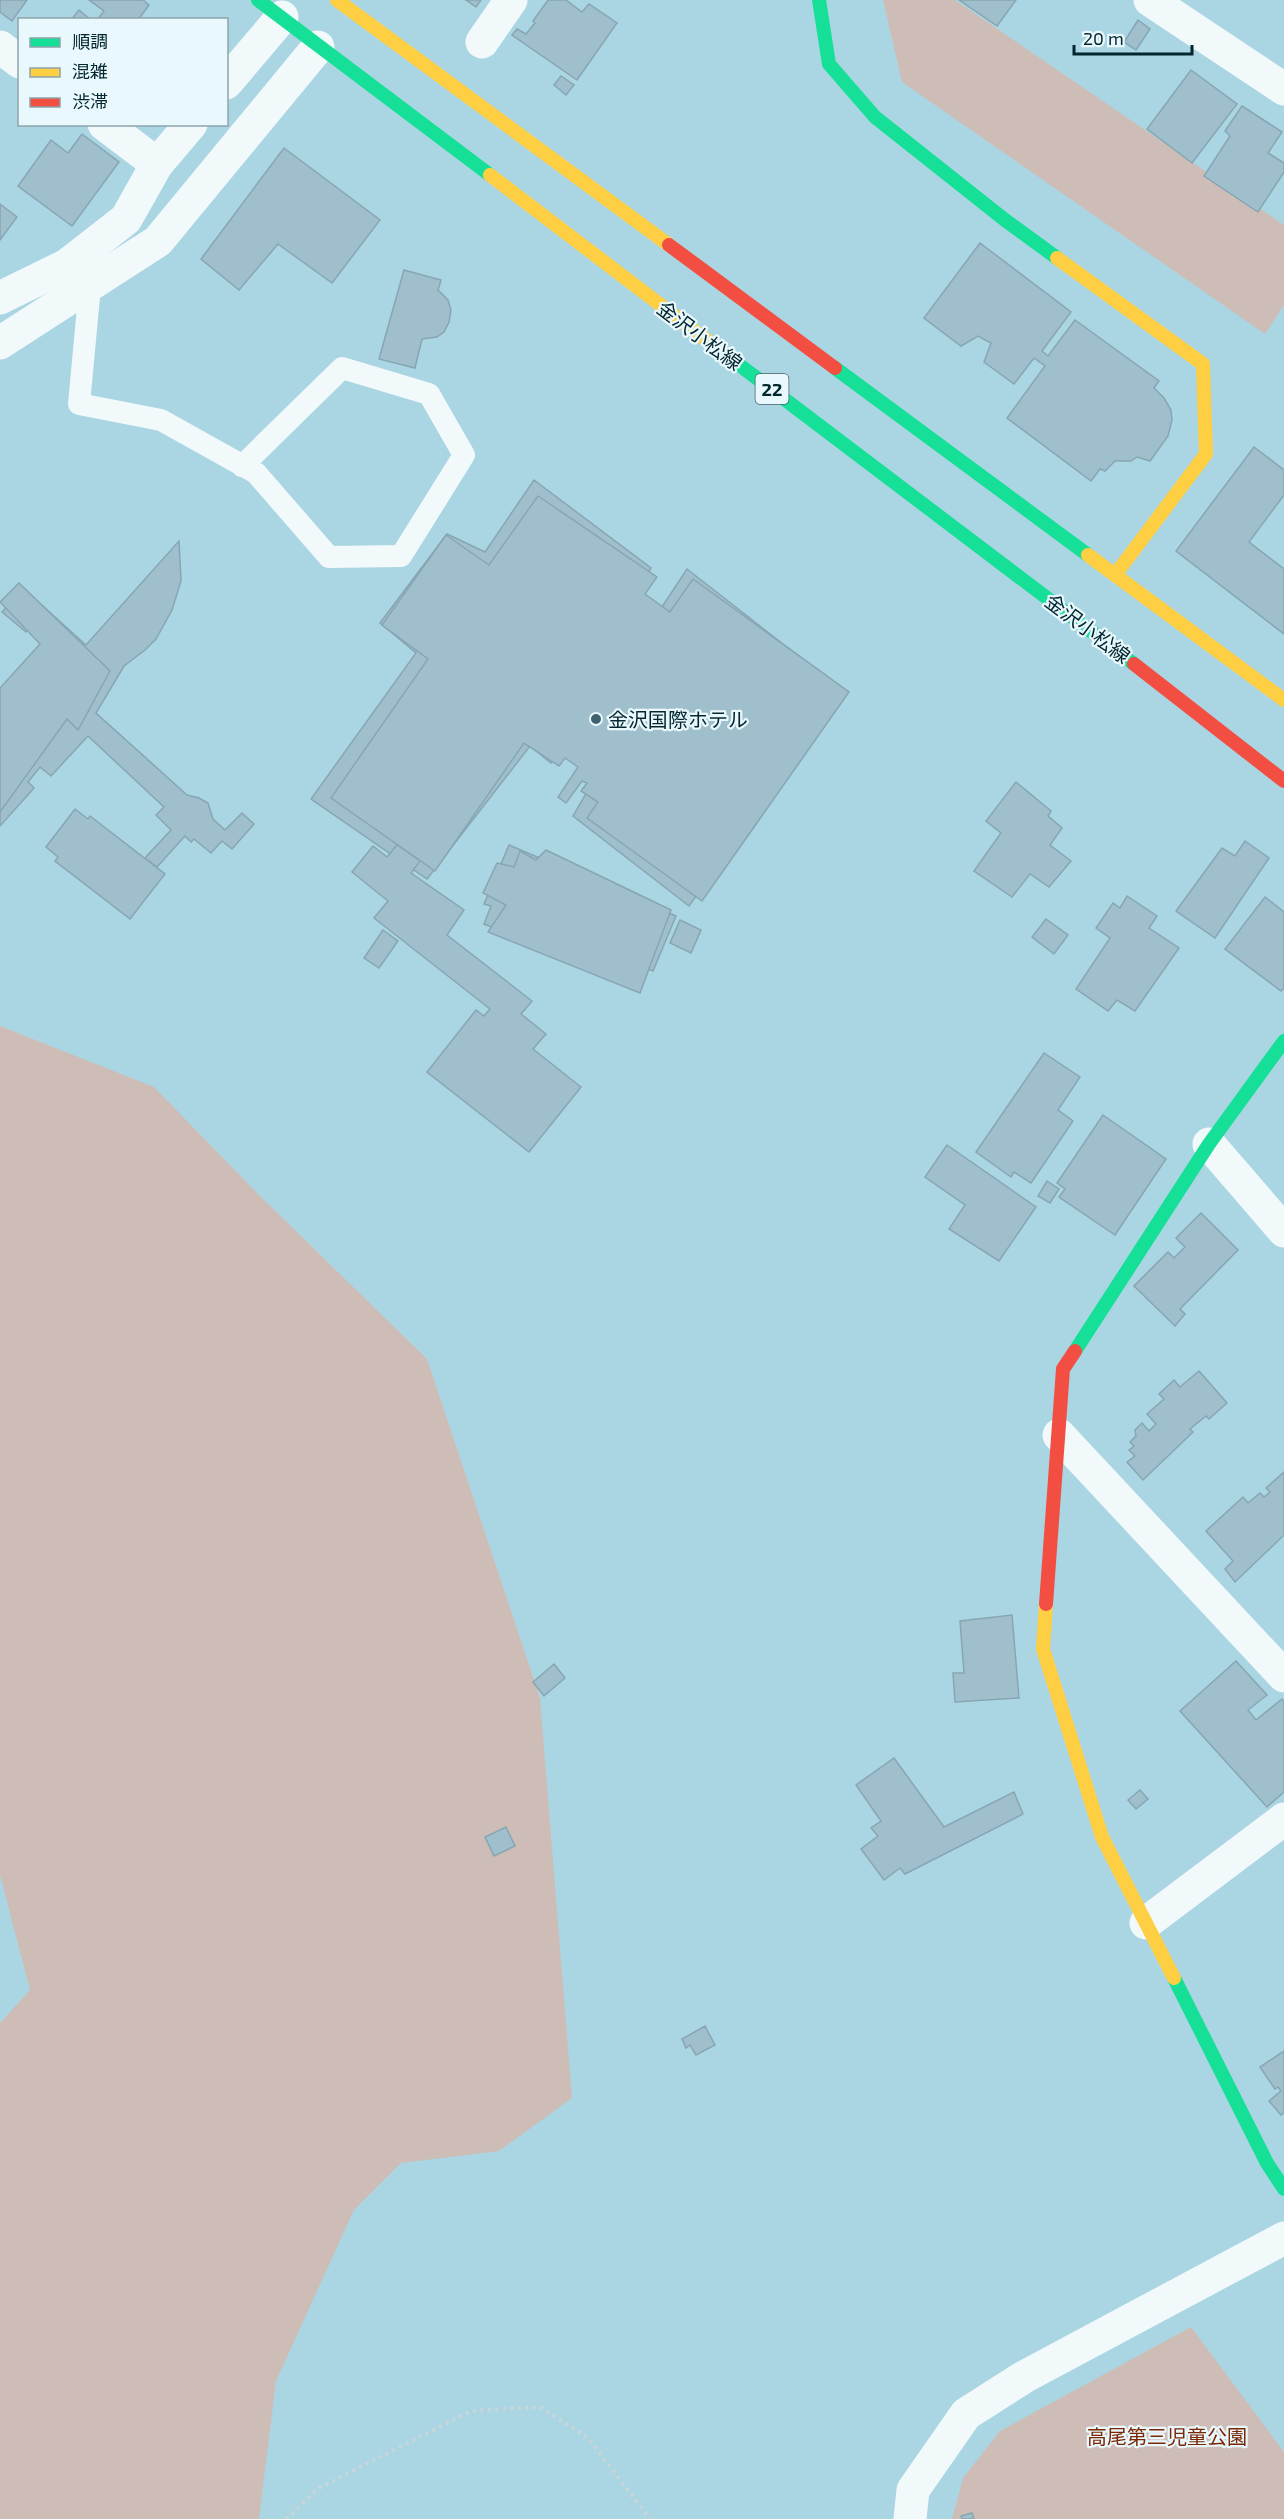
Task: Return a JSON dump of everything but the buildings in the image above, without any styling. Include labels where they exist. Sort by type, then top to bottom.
[{"type":"main road","points":[[337,0],[1284,700]]},
{"type":"main road","points":[[819,0],[829,64],[875,117],[1005,220],[1203,364],[1206,454],[1115,575]]},
{"type":"main road","name":"金沢小松線","points":[[270,9],[1082,624],[1284,781]]},
{"type":"main road","points":[[1284,1041],[1209,1144],[1063,1369],[1042,1649],[1102,1837],[1267,2163],[1284,2189]]},
{"type":"street","points":[[482,42],[511,0]]},
{"type":"street","points":[[1150,0],[1284,89]]},
{"type":"street","points":[[228,79],[270,9]]},
{"type":"street","points":[[0,47],[18,60]]},
{"type":"street","points":[[0,343],[158,241],[318,47]]},
{"type":"street","points":[[107,126],[157,164]]},
{"type":"street","points":[[0,298],[67,265],[126,219],[157,164],[189,126]]},
{"type":"street","points":[[1209,1144],[1284,1231]]},
{"type":"street","points":[[1059,1435],[1284,1676]]},
{"type":"street","points":[[1146,1923],[1284,1819]]},
{"type":"street","points":[[910,2519],[913,2490],[966,2414],[1024,2377],[1284,2238]]},
{"type":"lane","points":[[90,286],[79,404],[161,420],[242,466],[256,473],[328,557],[401,556],[464,455],[429,394],[342,369],[242,466]]},
{"type":"path","points":[[286,2519],[319,2488],[471,2411],[540,2407],[588,2438],[650,2519]]},
{"type":"green space","points":[[883,0],[955,0],[1284,225],[1284,305],[1265,334],[902,82]]},
{"type":"green space","points":[[0,1026],[154,1087],[260,1196],[427,1359],[540,1698],[572,2098],[499,2151],[401,2163],[354,2210],[276,2381],[259,2519],[0,2519],[0,2023],[30,1990],[0,1875]]},
{"type":"green space","name":"高尾第三児童公園","points":[[1191,2327],[1284,2452],[1284,2519],[952,2519],[963,2478],[1000,2431]]},
{"type":"traffic: fast","points":[[258,0],[490,175]]},
{"type":"traffic: fast","points":[[819,0],[829,64],[875,117],[1005,220],[1057,258]]},
{"type":"traffic: fast","points":[[717,348],[1134,664]]},
{"type":"traffic: fast","points":[[835,368],[1088,555]]},
{"type":"traffic: fast","points":[[1075,1351],[1209,1144],[1284,1041]]},
{"type":"traffic: fast","points":[[1174,1978],[1267,2163],[1284,2189]]},
{"type":"traffic: slow","points":[[337,0],[669,245]]},
{"type":"traffic: slow","points":[[490,175],[717,348]]},
{"type":"traffic: slow","points":[[1057,258],[1203,364],[1206,454],[1115,575]]},
{"type":"traffic: slow","points":[[1088,555],[1284,700]]},
{"type":"traffic: slow","points":[[1046,1604],[1043,1649],[1102,1837],[1174,1978]]},
{"type":"traffic: jam","points":[[669,245],[835,368]]},
{"type":"traffic: jam","points":[[1134,664],[1284,781]]},
{"type":"traffic: jam","points":[[1046,1604],[1063,1369],[1075,1351]]},
{"type":"place","name":"金沢国際ホテル","points":[[596,719]]}]
